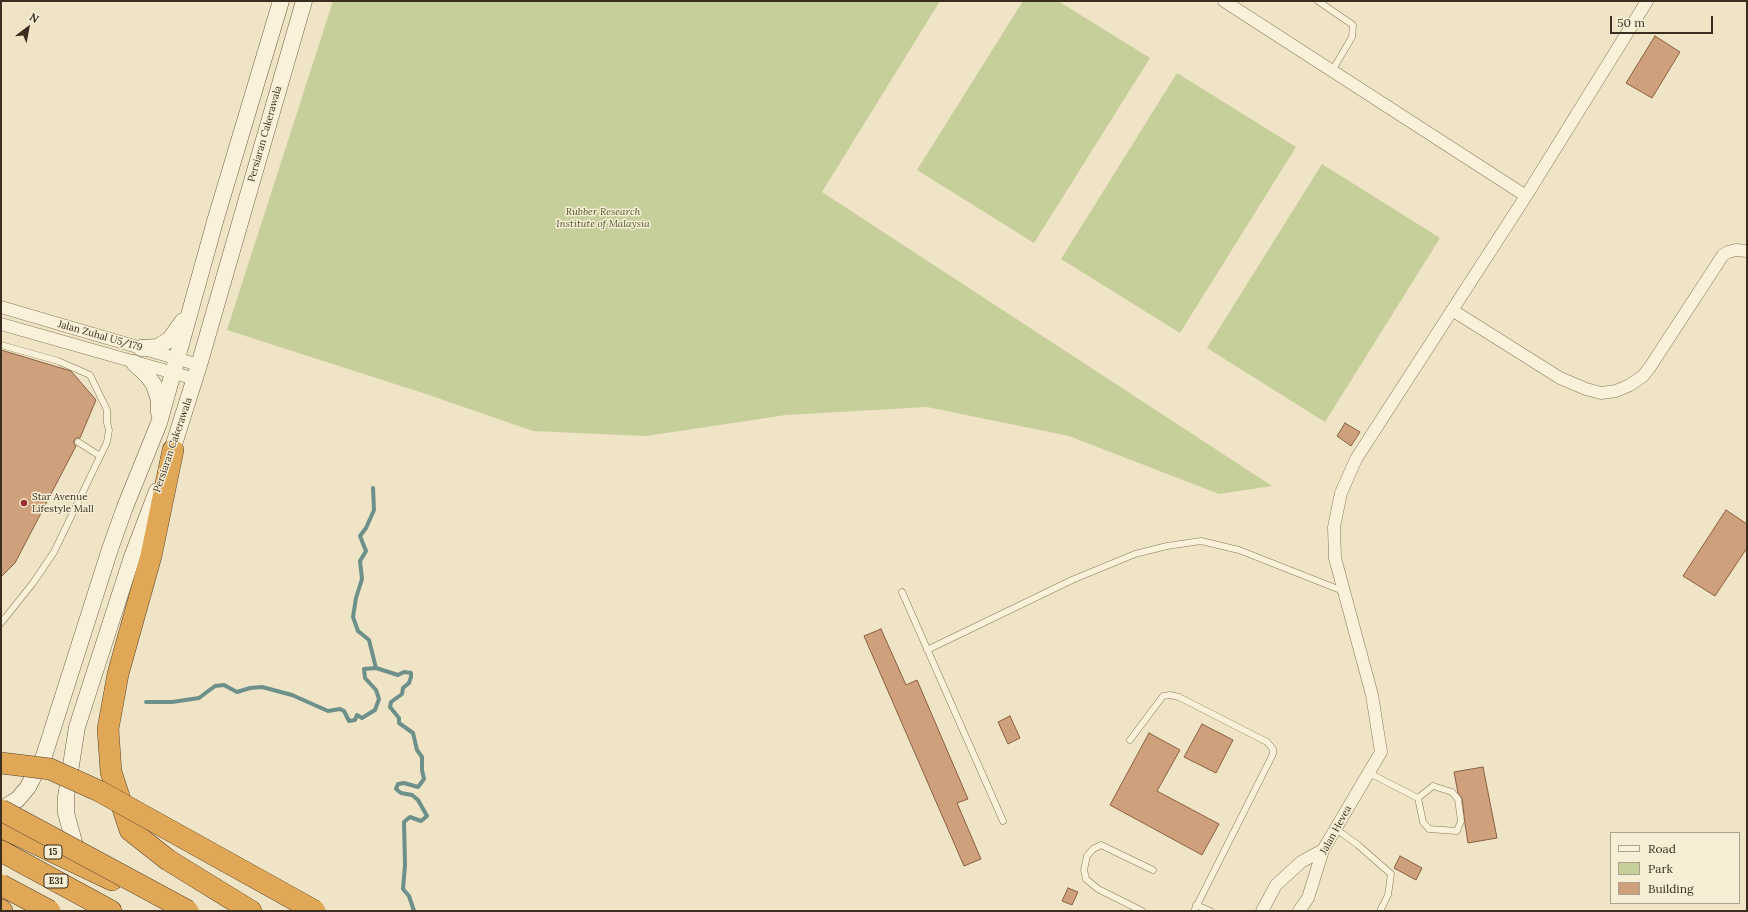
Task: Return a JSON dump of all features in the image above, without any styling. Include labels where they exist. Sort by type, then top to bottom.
[{"type":"highway","points":[[172,450],[151,556],[118,674],[108,729],[111,772],[130,830],[168,860],[251,911]]},
{"type":"highway","points":[[1,763],[50,769],[99,791],[184,836],[315,911]]},
{"type":"highway","points":[[1,810],[188,911]]},
{"type":"highway","name":"15","points":[[1,827],[105,877],[191,911]]},
{"type":"highway","name":"E31","points":[[1,851],[111,911]]},
{"type":"highway","points":[[5,886],[50,911]]},
{"type":"highway","points":[[5,886],[61,911]]},
{"type":"street","name":"Persiaran Cakerawala","points":[[1,810],[18,799],[28,787],[44,756],[110,549],[125,507],[159,423],[216,218],[281,1]]},
{"type":"street","name":"Persiaran Cakerawala","points":[[105,877],[78,853],[66,813],[66,797],[77,727],[132,558],[172,450],[197,372],[304,1]]},
{"type":"street","points":[[1344,591],[1336,558],[1334,527],[1341,493],[1356,459],[1526,196],[1647,1]]},
{"type":"street","points":[[1232,3],[1526,196]]},
{"type":"street","points":[[1452,310],[1560,378],[1601,393],[1616,391],[1630,385],[1643,376],[1723,255],[1736,250],[1747,251]]},
{"type":"street","name":"Jalan Zuhal U5/179","points":[[1,307],[138,356]]},
{"type":"street","points":[[159,423],[158,400],[154,385],[147,375],[138,356],[158,347],[170,339],[192,307]]},
{"type":"street","name":"Jalan Zuhal U5/179","points":[[1,324],[138,356],[197,372]]},
{"type":"street","name":"Jalan Hevea","points":[[1299,911],[1308,898],[1324,850],[1381,752],[1372,695],[1344,591]]},
{"type":"street","points":[[1262,911],[1276,886],[1301,862],[1324,850]]},
{"type":"lane","points":[[1318,1],[1353,25],[1352,37],[1332,70]]},
{"type":"lane","points":[[1,345],[58,361],[90,375],[107,410],[107,424],[109,430],[107,442],[54,552],[33,583],[1,623]]},
{"type":"lane","points":[[78,442],[100,456]]},
{"type":"lane","points":[[928,650],[1072,580],[1128,557],[1167,546],[1200,541],[1239,550],[1344,591]]},
{"type":"lane","points":[[902,592],[1003,821]]},
{"type":"lane","points":[[1130,740],[1163,696],[1170,695],[1179,697],[1267,742],[1273,749],[1273,754],[1195,908],[1210,911]]},
{"type":"lane","points":[[1369,773],[1418,798]]},
{"type":"lane","points":[[1433,786],[1452,792],[1458,799],[1461,821],[1457,831],[1429,829],[1423,822],[1418,798],[1433,786]]},
{"type":"lane","points":[[1336,829],[1358,845],[1391,874],[1388,895],[1380,911]]},
{"type":"lane","points":[[1142,911],[1098,889],[1086,879],[1084,870],[1087,856],[1093,849],[1101,846],[1153,870]]},
{"type":"green space","name":"Rubber Research Institute of Malaysia","points":[[333,1],[940,1],[822,192],[1272,486],[1219,494],[1069,436],[927,407],[786,415],[646,436],[533,431],[426,394],[227,330]]},
{"type":"green space","points":[[1023,1],[1058,1],[1150,58],[1034,243],[917,170]]},
{"type":"green space","points":[[1177,73],[1296,147],[1180,333],[1061,259]]},
{"type":"green space","points":[[1322,164],[1440,238],[1325,422],[1207,348]]},
{"type":"building","points":[[1655,36],[1680,52],[1652,98],[1626,83]]},
{"type":"building","name":"Star Avenue Lifestyle Mall","points":[[1,350],[71,371],[96,400],[80,438],[76,438],[74,440],[74,444],[76,446],[15,563],[1,577]]},
{"type":"building","points":[[1345,423],[1360,432],[1351,446],[1337,436]]},
{"type":"building","points":[[1726,510],[1747,524],[1747,548],[1715,596],[1683,576]]},
{"type":"building","points":[[881,629],[906,685],[917,680],[968,799],[957,803],[981,859],[964,866],[864,636]]},
{"type":"building","points":[[1010,716],[1020,738],[1008,744],[998,722]]},
{"type":"building","points":[[1202,724],[1233,740],[1216,773],[1184,757]]},
{"type":"building","points":[[1149,733],[1180,750],[1157,791],[1219,824],[1202,855],[1110,805]]},
{"type":"building","points":[[1483,767],[1497,838],[1468,843],[1462,798],[1458,793],[1454,772]]},
{"type":"building","points":[[1400,856],[1422,868],[1416,880],[1394,868]]},
{"type":"building","points":[[1068,888],[1078,892],[1072,905],[1062,901]]},
{"type":"waterway","points":[[373,488],[374,510],[366,528],[360,536],[366,551],[360,561],[362,579],[356,598],[353,617],[358,631],[369,640],[376,668]]},
{"type":"waterway","points":[[146,702],[172,702],[199,698],[215,686],[224,685],[237,692],[250,688],[262,687],[292,695],[328,711],[340,709],[344,711],[349,721],[355,720],[357,715],[362,718],[375,710],[379,699],[376,690],[365,678],[364,669],[376,668],[398,675],[404,672],[411,673],[409,683],[403,688],[402,694],[391,702],[390,707],[399,718],[399,723],[413,733],[417,750],[422,757],[424,779],[418,787],[404,783],[398,784],[396,789],[401,793],[412,795],[418,800],[427,816],[421,821],[410,817],[404,822],[405,865],[403,889],[409,896],[414,911]]},
{"type":"place","name":"Star Avenue Lifestyle Mall","points":[[24,503]]}]
